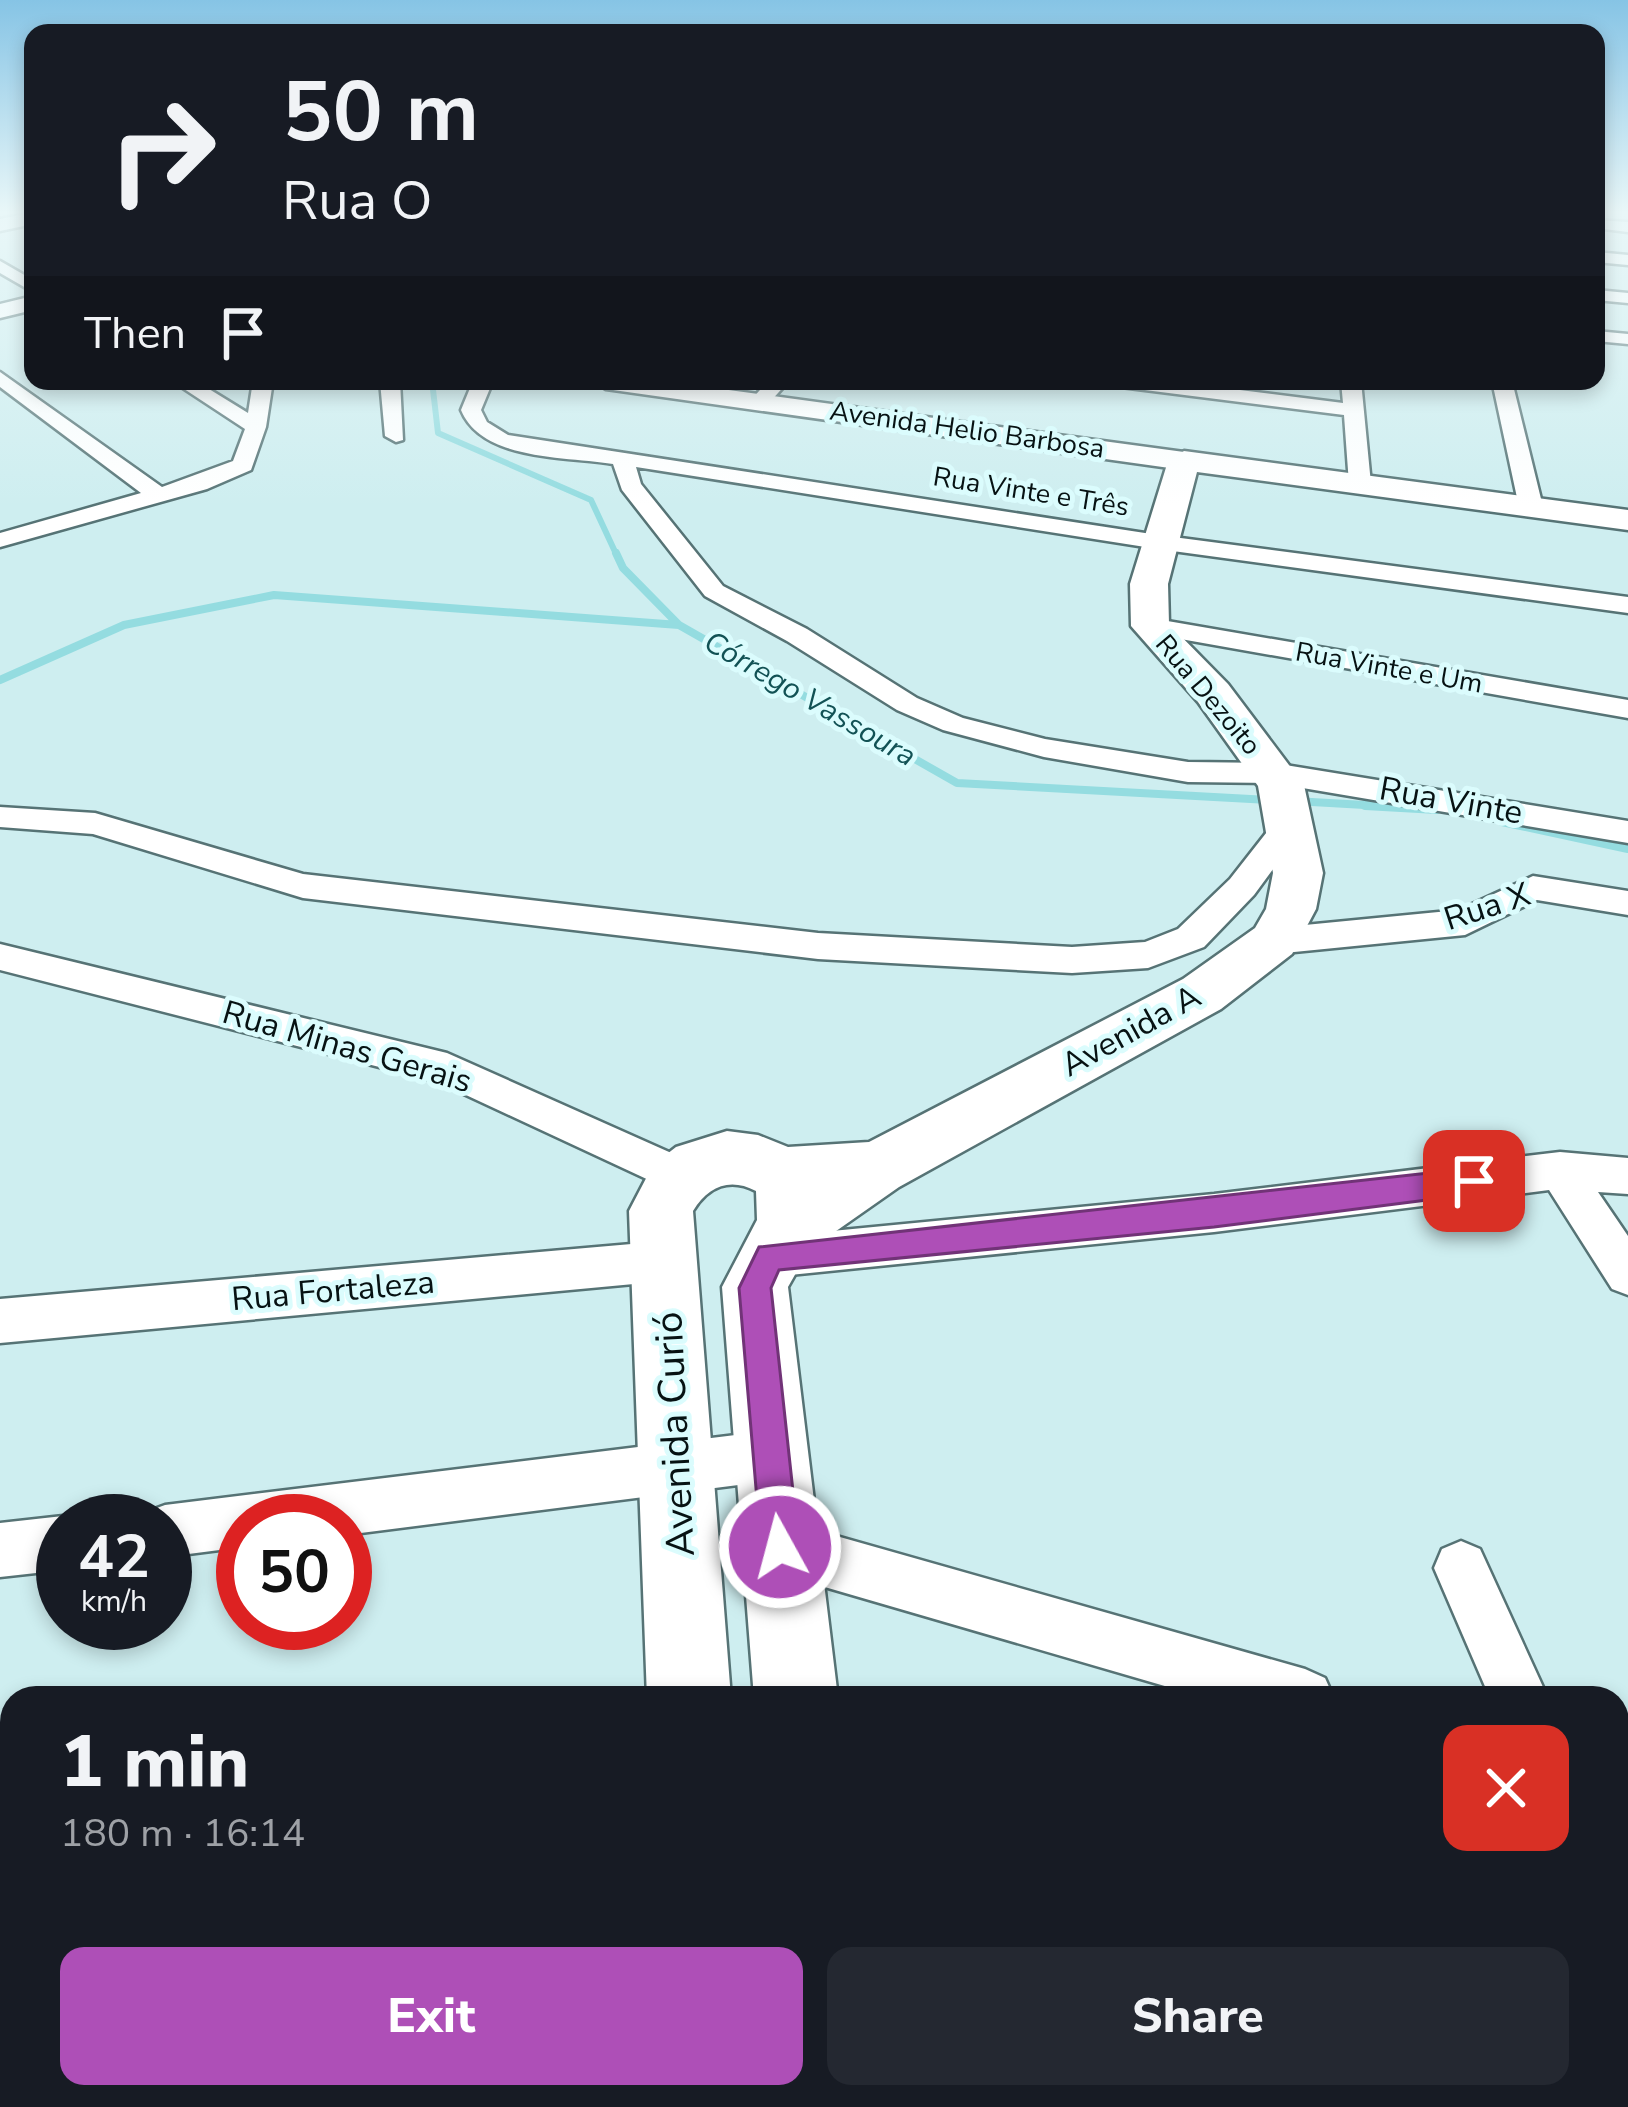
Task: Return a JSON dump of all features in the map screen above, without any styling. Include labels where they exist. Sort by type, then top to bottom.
[{"type":"main road","points":[[1184,460],[1628,520]]},
{"type":"main road","name":"Rua Dezoito","points":[[1184,460],[1149,584],[1150,626],[1213,692],[1281,795]]},
{"type":"main road","points":[[1274,941],[1291,909],[1298,873],[1281,795]]},
{"type":"main road","name":"Avenida A","points":[[778,1220],[1202,994],[1274,941]]},
{"type":"main road","points":[[681,1177],[703,1162],[735,1157],[760,1162],[778,1220],[755,1288],[795,1686]]},
{"type":"main road","name":"Avenida Curió","points":[[681,1177],[665,1194],[661,1211],[688,1686]]},
{"type":"street","points":[[0,378],[160,496]]},
{"type":"street","points":[[196,390],[256,427]]},
{"type":"street","points":[[0,540],[160,496],[244,465],[261,390]]},
{"type":"street","points":[[390,390],[396,436]]},
{"type":"street","name":"Rua Vinte e Três","points":[[479,390],[471,410],[478,426],[502,440],[1159,542],[1628,605]]},
{"type":"street","points":[[1193,390],[1352,410]]},
{"type":"street","points":[[1351,390],[1360,484]]},
{"type":"street","points":[[1504,390],[1532,507]]},
{"type":"street","name":"Avenida Helio Barbosa","points":[[770,391],[1184,460]]},
{"type":"street","name":"Rua Vinte","points":[[623,460],[630,485],[714,592],[797,635],[907,704],[953,724],[1044,748],[1187,772],[1281,795],[1628,832]]},
{"type":"street","name":"Rua Vinte e Um","points":[[1150,626],[1628,709]]},
{"type":"street","points":[[0,817],[95,824],[303,886],[818,946],[1072,960],[1148,955],[1191,938],[1242,887],[1281,795]]},
{"type":"street","name":"Rua X","points":[[1274,941],[1465,922],[1533,888],[1628,903]]},
{"type":"street","name":"Rua Minas Gerais","points":[[0,957],[45,964],[447,1069],[681,1177]]},
{"type":"street","points":[[1560,1170],[1628,1274]]},
{"type":"street","points":[[778,1220],[1214,1213],[1560,1170],[1628,1177]]},
{"type":"street","name":"Rua Fortaleza","points":[[0,1321],[666,1262]]},
{"type":"street","points":[[372,1506],[769,1456]]},
{"type":"street","points":[[0,1550],[36,1546]]},
{"type":"street","points":[[780,1547],[1263,1686]]},
{"type":"street","points":[[1461,1568],[1514,1686]]},
{"type":"waterway","points":[[433,390],[438,433],[591,500],[617,556]]},
{"type":"waterway","points":[[616,553],[623,568],[679,625]]},
{"type":"waterway","name":"Córrego Vassoura","points":[[0,680],[124,625],[274,595],[679,625]]},
{"type":"waterway","name":"Córrego Vassoura","points":[[679,625],[957,783],[1269,800]]},
{"type":"waterway","name":"Córrego Vassoura","points":[[1294,801],[1418,808]]},
{"type":"waterway","name":"Córrego Vassoura","points":[[1365,805],[1437,809]]},
{"type":"waterway","name":"Córrego Vassoura","points":[[1502,821],[1628,848]]},
{"type":"route","points":[[780,1547],[755,1288],[770,1257],[1214,1213],[1474,1181]]}]
